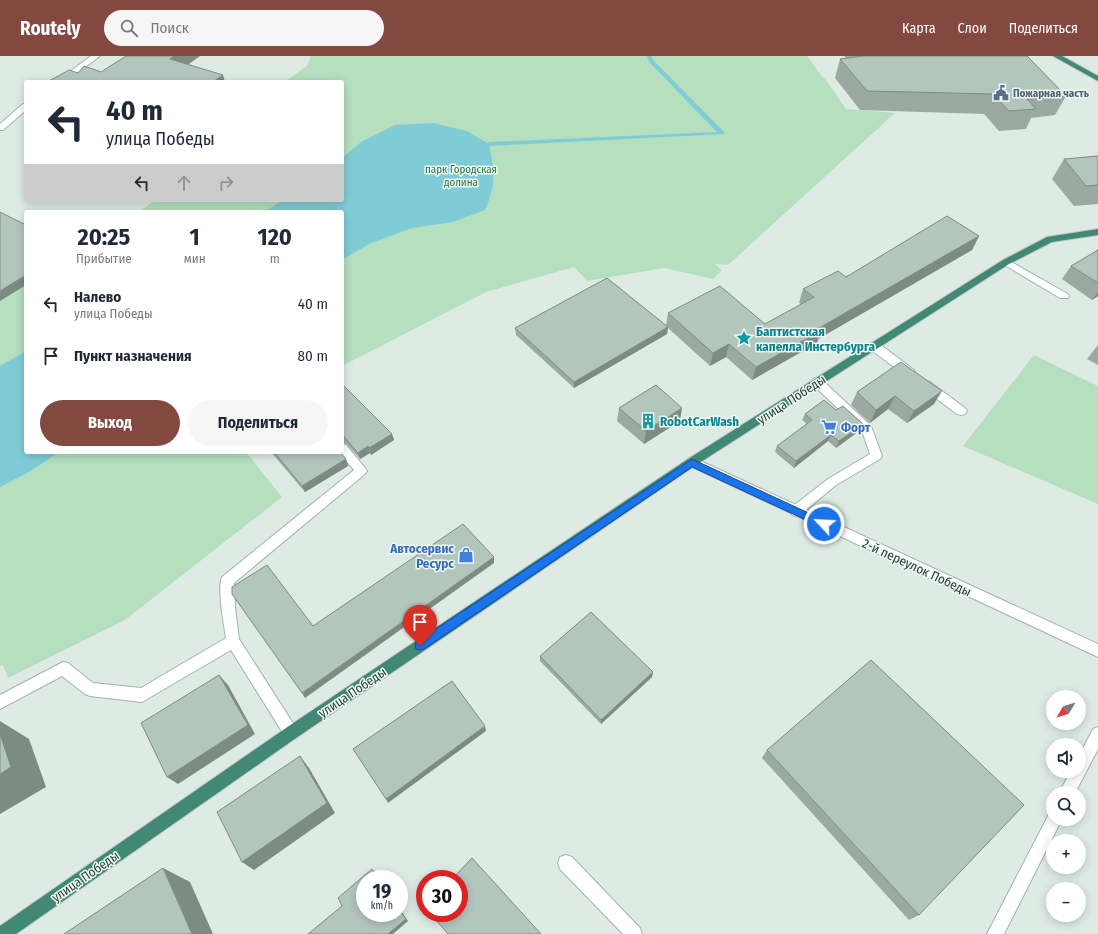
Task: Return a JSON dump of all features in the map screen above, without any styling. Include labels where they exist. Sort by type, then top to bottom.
[{"type":"highway","points":[[1057,56],[1098,79]]},
{"type":"highway","name":"улица Победы","points":[[2,934],[291,733],[692,462],[1006,262],[1050,239],[1098,232]]},
{"type":"street","points":[[63,80],[96,56]]},
{"type":"street","points":[[0,128],[24,108]]},
{"type":"street","points":[[1006,262],[1064,296]]},
{"type":"street","points":[[874,346],[961,410]]},
{"type":"street","points":[[796,511],[832,482],[876,456],[867,428],[817,382]]},
{"type":"street","points":[[291,733],[233,640],[228,607],[227,581],[361,471],[344,450]]},
{"type":"street","name":"2-й переулок Победы","points":[[692,462],[1098,651]]},
{"type":"street","points":[[0,702],[63,668],[90,689],[142,695],[233,640]]},
{"type":"street","points":[[1086,757],[1098,734]]},
{"type":"street","points":[[995,934],[1050,826]]},
{"type":"street","points":[[566,863],[634,934]]},
{"type":"green space","name":"парк Городская долина","points":[[311,56],[807,56],[846,109],[895,113],[728,265],[715,264],[722,270],[713,279],[664,268],[587,281],[574,267],[486,292],[344,365],[344,210],[142,210],[152,202],[344,202],[344,80],[287,80],[307,66]]},
{"type":"green space","points":[[24,283],[24,454],[248,454],[282,497],[125,620],[8,678],[3,665],[0,666],[0,297]]},
{"type":"green space","points":[[1034,355],[1098,386],[1098,504],[963,446]]},
{"type":"water","points":[[433,123],[467,131],[489,144],[493,169],[493,185],[485,210],[453,222],[412,228],[369,244],[344,259],[344,210],[267,210],[280,202],[344,202],[344,156],[361,142],[395,125]]},
{"type":"water","points":[[24,352],[24,454],[56,454],[31,471],[0,487],[0,366]]},
{"type":"building","points":[[126,56],[174,56],[170,59],[223,75],[216,80],[51,80],[69,70],[78,73],[84,66],[101,72]]},
{"type":"building","points":[[864,56],[1027,56],[1066,96],[1027,99],[1036,109],[1009,111],[993,94],[867,91],[840,59]]},
{"type":"building","points":[[1098,156],[1098,185],[1086,186],[1064,159]]},
{"type":"building","points":[[0,212],[24,224],[24,276],[0,291]]},
{"type":"building","points":[[947,216],[979,236],[819,328],[822,330],[756,367],[729,344],[713,353],[668,313],[720,286],[765,324],[814,297],[803,289],[838,271],[846,277]]},
{"type":"building","points":[[1098,250],[1098,283],[1071,266]]},
{"type":"building","points":[[607,278],[668,327],[574,382],[515,328]]},
{"type":"building","points":[[901,362],[942,391],[914,411],[895,396],[876,410],[857,392]]},
{"type":"building","points":[[656,385],[682,408],[646,431],[619,408]]},
{"type":"building","points":[[344,386],[392,434],[369,448],[368,446],[358,453],[345,438]]},
{"type":"building","points":[[824,400],[836,410],[843,406],[863,424],[839,441],[831,435],[796,461],[777,446],[812,420],[805,414]]},
{"type":"building","points":[[276,454],[342,454],[346,459],[302,486]]},
{"type":"building","points":[[463,524],[494,557],[302,693],[232,594],[232,587],[267,565],[313,626]]},
{"type":"building","points":[[591,612],[653,672],[601,720],[540,656]]},
{"type":"building","points":[[871,660],[1024,805],[919,915],[767,750]]},
{"type":"building","points":[[219,675],[248,725],[167,777],[141,723]]},
{"type":"building","points":[[452,681],[485,726],[386,799],[353,749]]},
{"type":"building","points":[[0,734],[11,767],[0,774]]},
{"type":"building","points":[[300,756],[327,803],[242,862],[217,812]]},
{"type":"building","points":[[472,858],[541,934],[448,934],[438,922],[468,922],[468,870],[461,870]]},
{"type":"building","points":[[163,868],[192,934],[64,934]]},
{"type":"building","points":[[356,883],[356,922],[402,922],[388,934],[308,934],[342,906],[338,898]]},
{"type":"waterway","points":[[489,144],[722,133],[651,61],[649,56]]},
{"type":"place","name":"Пожарная часть","points":[[1001,93]]},
{"type":"place","name":"Баптистская капелла Инстербурга","points":[[744,338]]},
{"type":"place","name":"RobotCarWash","points":[[648,421]]},
{"type":"place","name":"Форт","points":[[829,427]]},
{"type":"place","name":"Автосервис Ресурс","points":[[466,555]]},
{"type":"route","points":[[420,646],[692,462],[824,524]]}]
